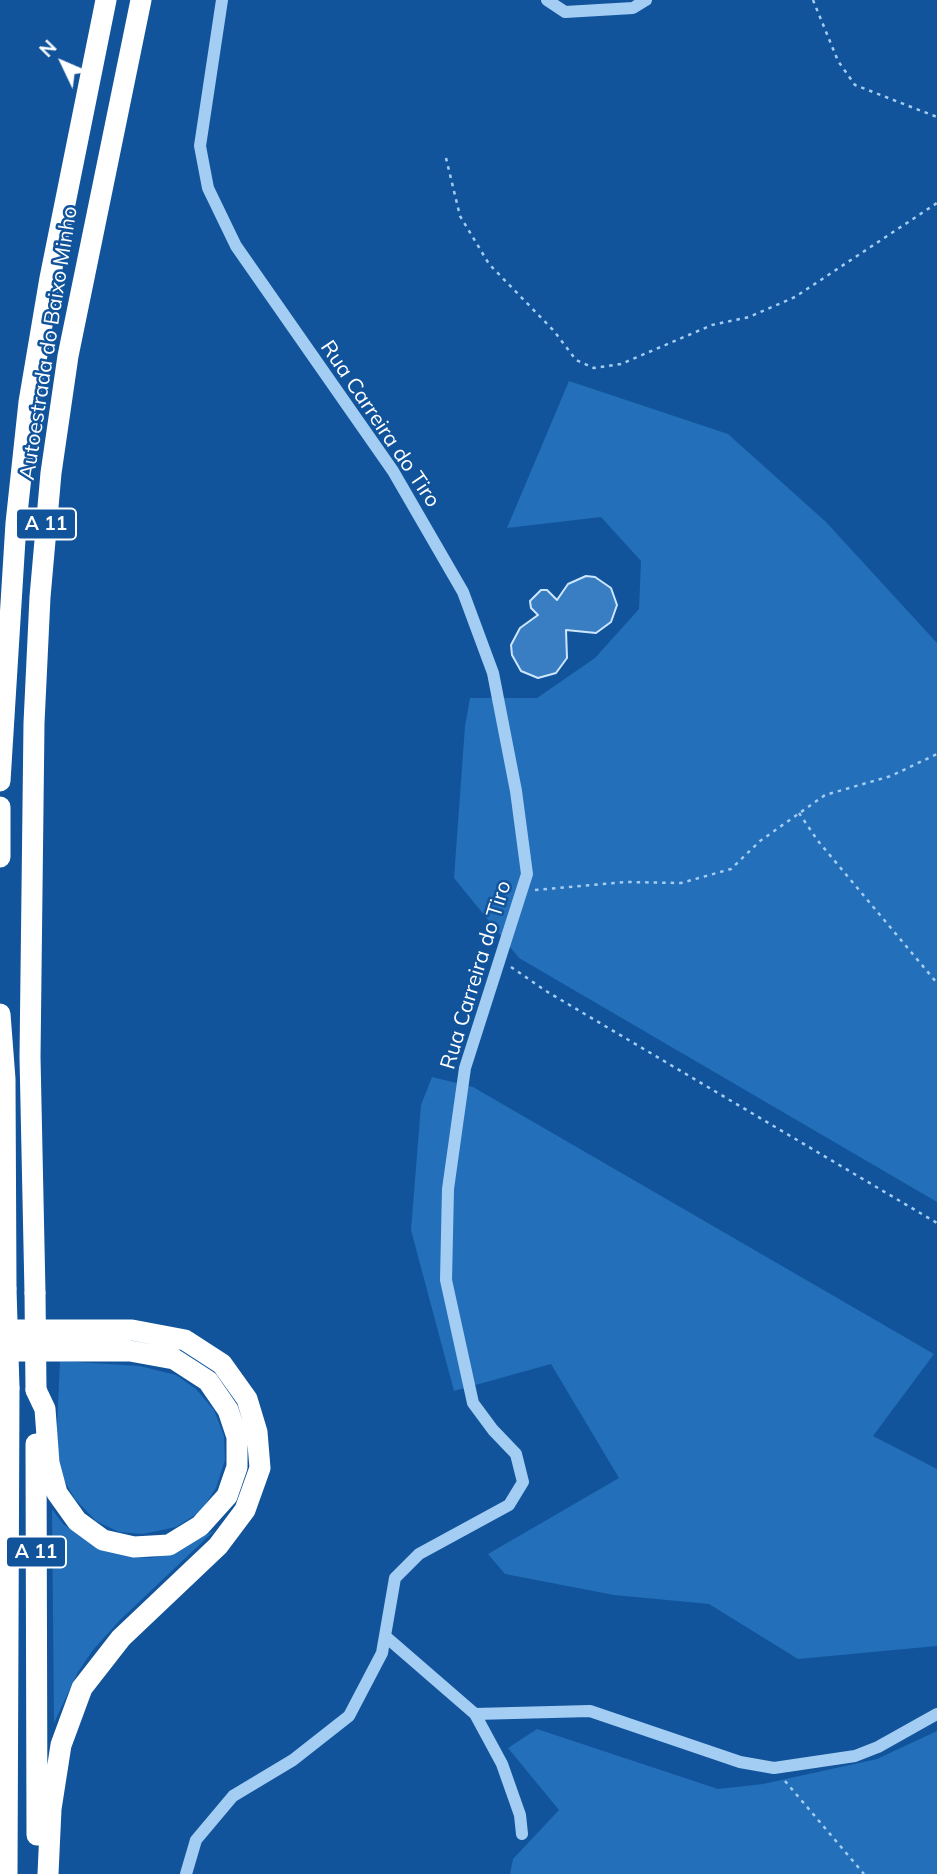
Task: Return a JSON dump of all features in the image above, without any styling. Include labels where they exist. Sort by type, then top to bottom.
[{"type":"highway","name":"Autoestrada do Baixo Minho","points":[[0,781],[16,523],[29,402],[50,278],[106,0]]},
{"type":"highway","name":"Autoestrada do Baixo Minho","points":[[37,1874],[36,1390],[30,1057],[34,723],[40,597],[51,473],[68,356],[141,0]]},
{"type":"highway","points":[[0,807],[0,857]]},
{"type":"highway","name":"A 11","points":[[0,1014],[5,1079],[9,1388],[7,1874]]},
{"type":"highway","points":[[0,1330],[132,1330],[185,1340],[222,1364],[247,1399],[257,1432],[260,1468],[245,1510],[218,1546],[121,1637],[82,1688],[61,1745],[51,1810],[48,1874]]},
{"type":"highway","points":[[0,1351],[130,1351],[174,1359],[208,1381],[229,1410],[237,1437],[237,1467],[227,1496],[200,1526],[169,1545],[134,1547],[103,1540],[77,1521],[57,1493],[49,1463],[45,1409],[36,1390]]},
{"type":"highway","points":[[0,1810],[7,1851]]},
{"type":"street","name":"Rua Carreira do Tiro","points":[[186,1874],[196,1840],[233,1796],[293,1760],[349,1716],[382,1653],[396,1578],[419,1553],[509,1505],[523,1482],[516,1454],[473,1403],[446,1280],[447,1189],[465,1068],[527,874],[493,673],[463,592],[393,471],[236,246],[208,188],[200,146],[222,0]]},
{"type":"street","points":[[547,0],[565,12],[633,8],[646,0]]},
{"type":"street","points":[[385,1636],[475,1714],[502,1764],[520,1815],[522,1834]]},
{"type":"street","points":[[475,1714],[590,1711],[740,1762],[774,1768],[855,1756],[878,1747],[937,1714]]},
{"type":"path","points":[[813,0],[838,61],[855,85],[937,117]]},
{"type":"path","points":[[446,158],[460,216],[489,264],[554,331],[576,360],[594,368],[621,364],[712,325],[749,317],[795,298],[937,203]]},
{"type":"path","points":[[522,890],[626,882],[681,883],[731,869],[761,841],[825,795],[891,776],[937,754]]},
{"type":"path","points":[[799,813],[818,841],[937,983]]},
{"type":"path","points":[[500,959],[546,992],[937,1223]]},
{"type":"path","points":[[774,1768],[864,1874]]},
{"type":"shaded area","points":[[569,381],[728,434],[826,522],[937,643],[937,1202],[519,958],[454,878],[465,726],[470,698],[537,698],[595,658],[639,609],[641,561],[601,517],[507,528]]},
{"type":"shaded area","points":[[432,1077],[473,1087],[934,1354],[873,1436],[937,1469],[937,1646],[798,1659],[709,1604],[614,1595],[505,1574],[488,1554],[619,1478],[551,1364],[454,1391],[411,1230],[421,1105]]},
{"type":"shaded area","points":[[60,1361],[140,1366],[176,1375],[196,1389],[214,1410],[224,1436],[225,1460],[216,1488],[200,1512],[176,1527],[143,1534],[119,1532],[96,1521],[75,1499],[62,1477],[56,1451]]},
{"type":"shaded area","points":[[52,1509],[63,1524],[96,1547],[134,1557],[151,1558],[170,1554],[215,1530],[120,1620],[93,1650],[78,1672],[54,1723]]},
{"type":"shaded area","points":[[537,1729],[718,1789],[763,1784],[877,1759],[937,1731],[937,1874],[510,1874],[513,1859],[559,1810],[508,1748]]},
{"type":"building","points":[[586,576],[595,577],[611,588],[617,605],[611,622],[596,633],[566,630],[567,658],[556,673],[538,678],[521,671],[512,655],[511,645],[520,628],[538,615],[531,608],[530,601],[541,590],[547,590],[557,600],[568,584]]}]
